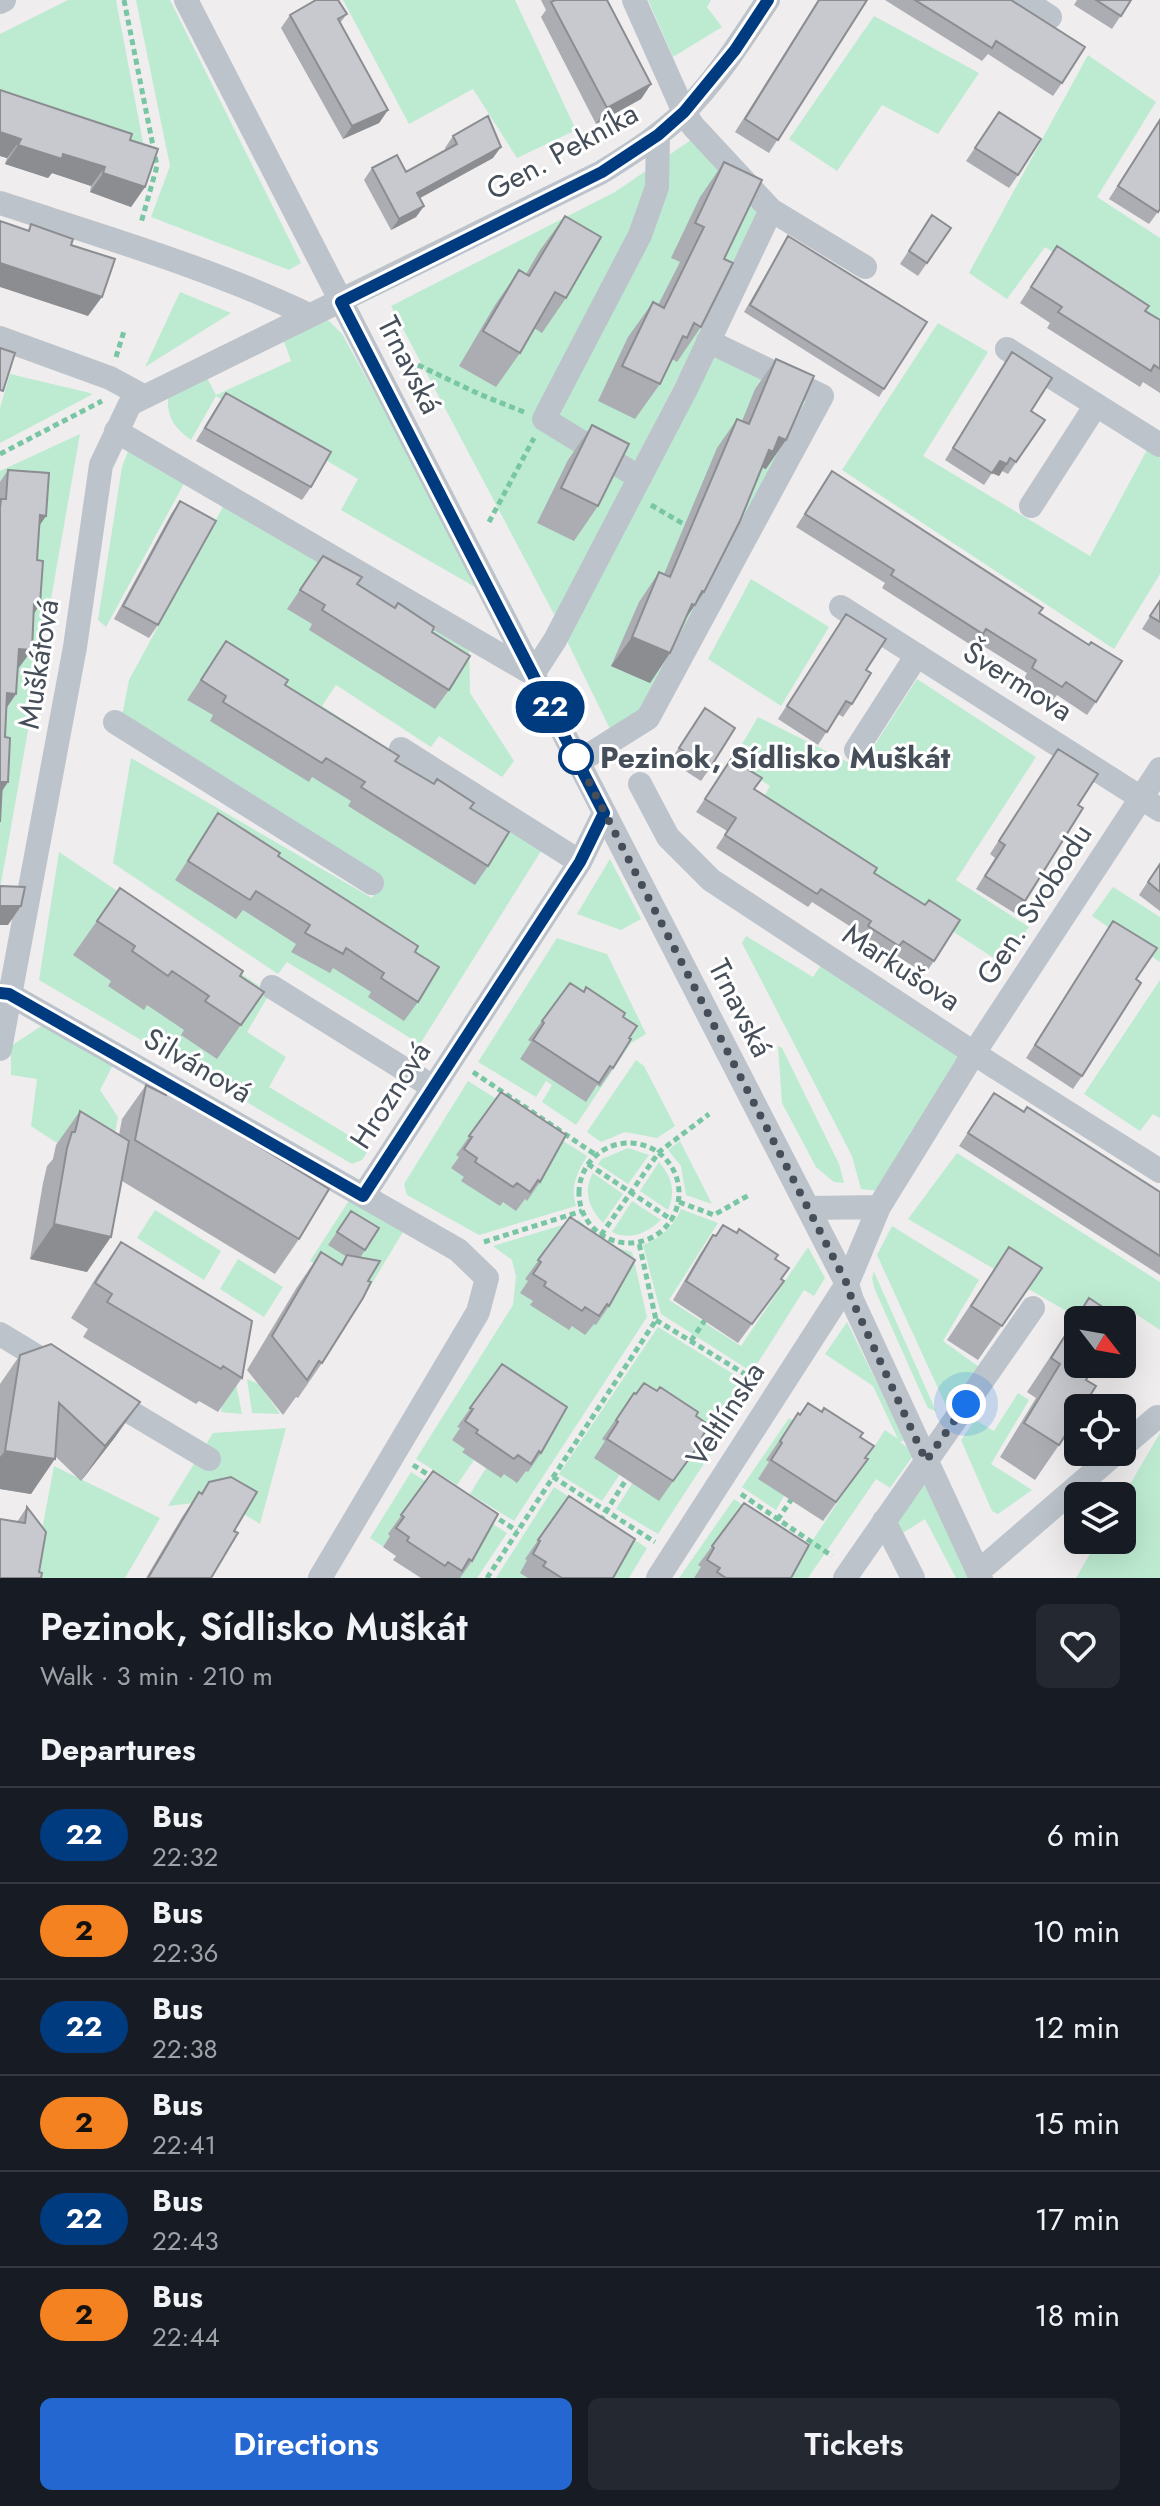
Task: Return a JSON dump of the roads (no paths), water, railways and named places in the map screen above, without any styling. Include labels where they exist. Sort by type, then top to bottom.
[{"type":"street","name":"Trnavská","points":[[186,0],[847,1284],[979,1575]]},
{"type":"street","points":[[634,0],[693,126],[771,210],[865,267]]},
{"type":"street","name":"Gen. Pekníka","points":[[341,302],[602,172],[658,135],[684,112],[735,50],[768,0]]},
{"type":"street","points":[[1024,0],[1050,17]]},
{"type":"street","points":[[636,486],[544,419],[640,235],[657,187],[658,135]]},
{"type":"street","points":[[0,203],[136,247],[273,298],[309,315]]},
{"type":"street","points":[[116,431],[533,674],[555,640],[636,486],[771,210]]},
{"type":"street","name":"Muškátová","points":[[0,1049],[4,993],[44,825],[101,465],[116,431],[130,404],[143,396],[341,302]]},
{"type":"street","points":[[0,338],[110,378],[143,396]]},
{"type":"street","points":[[578,762],[648,718],[822,396],[708,341]]},
{"type":"street","points":[[1007,349],[1160,445]]},
{"type":"street","points":[[1031,506],[1096,405]]},
{"type":"street","name":"Švermova","points":[[841,607],[1150,804]]},
{"type":"street","points":[[856,750],[917,655]]},
{"type":"street","points":[[115,722],[372,883]]},
{"type":"street","points":[[401,749],[580,862]]},
{"type":"street","name":"Gen. Svobodu","points":[[847,1284],[879,1207],[974,1053],[1150,804],[1160,769]]},
{"type":"street","name":"Markušova","points":[[640,784],[668,837],[711,880],[1160,1171]]},
{"type":"street","name":"Hroznová","points":[[320,1578],[478,1312],[487,1278],[458,1250],[363,1196],[580,862],[604,813]]},
{"type":"street","points":[[272,987],[433,1087]]},
{"type":"street","name":"Silvánová","points":[[4,993],[363,1196]]},
{"type":"street","points":[[808,1208],[879,1207]]},
{"type":"street","name":"Veltlínska","points":[[658,1578],[847,1284]]},
{"type":"street","points":[[848,1574],[1033,1308]]},
{"type":"street","points":[[0,1334],[209,1459]]},
{"type":"street","points":[[1136,1435],[1157,1417]]},
{"type":"street","points":[[979,1575],[1101,1466]]},
{"type":"street","points":[[884,1521],[913,1578]]},
{"type":"place","name":"Pezinok, Sídlisko Muškát","points":[[576,757]]}]
